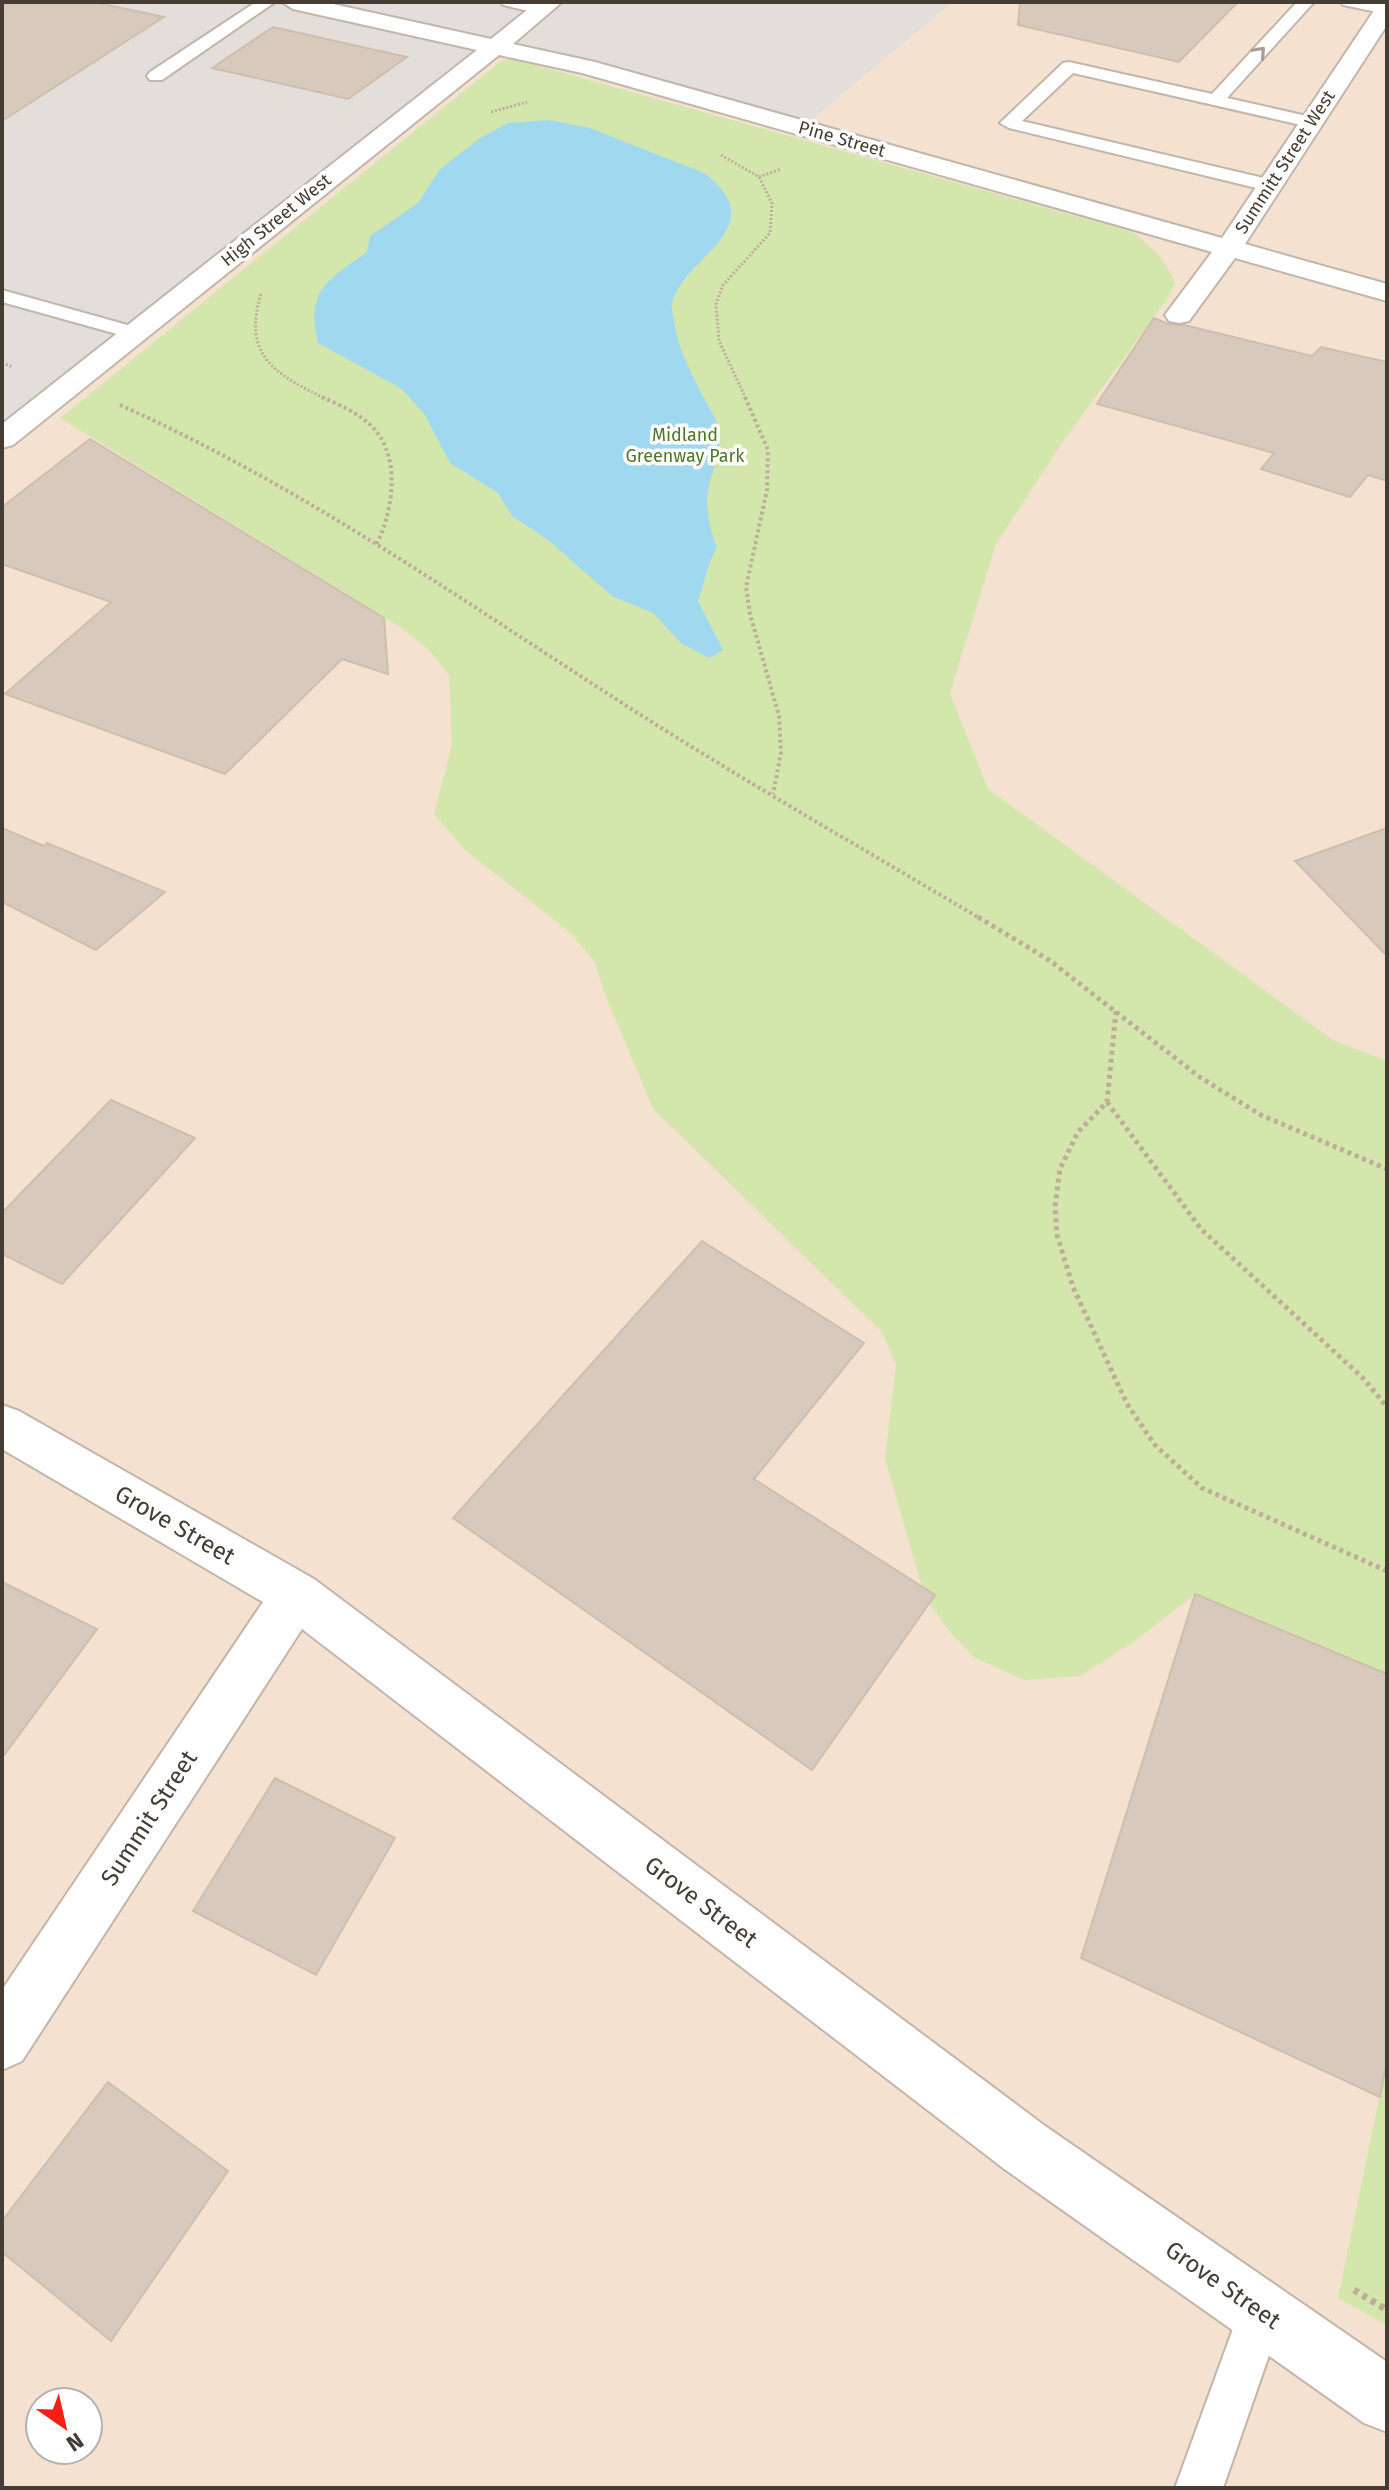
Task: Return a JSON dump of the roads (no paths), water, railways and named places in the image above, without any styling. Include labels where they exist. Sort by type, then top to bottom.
[{"type":"street","name":"Pine Street","points":[[293,2],[587,67],[1387,293]]},
{"type":"street","name":"High Street West","points":[[2,439],[547,6]]},
{"type":"street","name":"Summitt Street West","points":[[1179,315],[1229,248],[1387,8]]},
{"type":"street","name":"Grove Street","points":[[2,1425],[296,1595],[1024,2147],[1387,2400]]},
{"type":"street","name":"Summit Street","points":[[2,2041],[296,1595]]},
{"type":"lane","points":[[156,76],[267,2]]},
{"type":"lane","points":[[509,2],[547,6]]},
{"type":"lane","points":[[1215,101],[1306,2]]},
{"type":"lane","points":[[1349,2],[1387,8]]},
{"type":"lane","points":[[1269,185],[1009,123],[1069,67],[1310,122]]},
{"type":"lane","points":[[2,296],[135,333]]},
{"type":"lane","points":[[1199,2488],[1261,2312]]},
{"type":"water","points":[[549,120],[590,128],[704,173],[724,192],[731,210],[729,226],[720,241],[680,286],[672,305],[682,352],[720,434],[707,497],[709,523],[717,547],[698,601],[723,650],[709,658],[682,644],[653,613],[612,596],[547,539],[512,516],[498,493],[450,463],[425,415],[402,389],[318,343],[315,310],[318,298],[331,279],[367,252],[370,236],[418,203],[439,170],[480,138],[508,123]]},
{"type":"park label","name":"Midland Greenway Park","points":[[685,445]]}]
